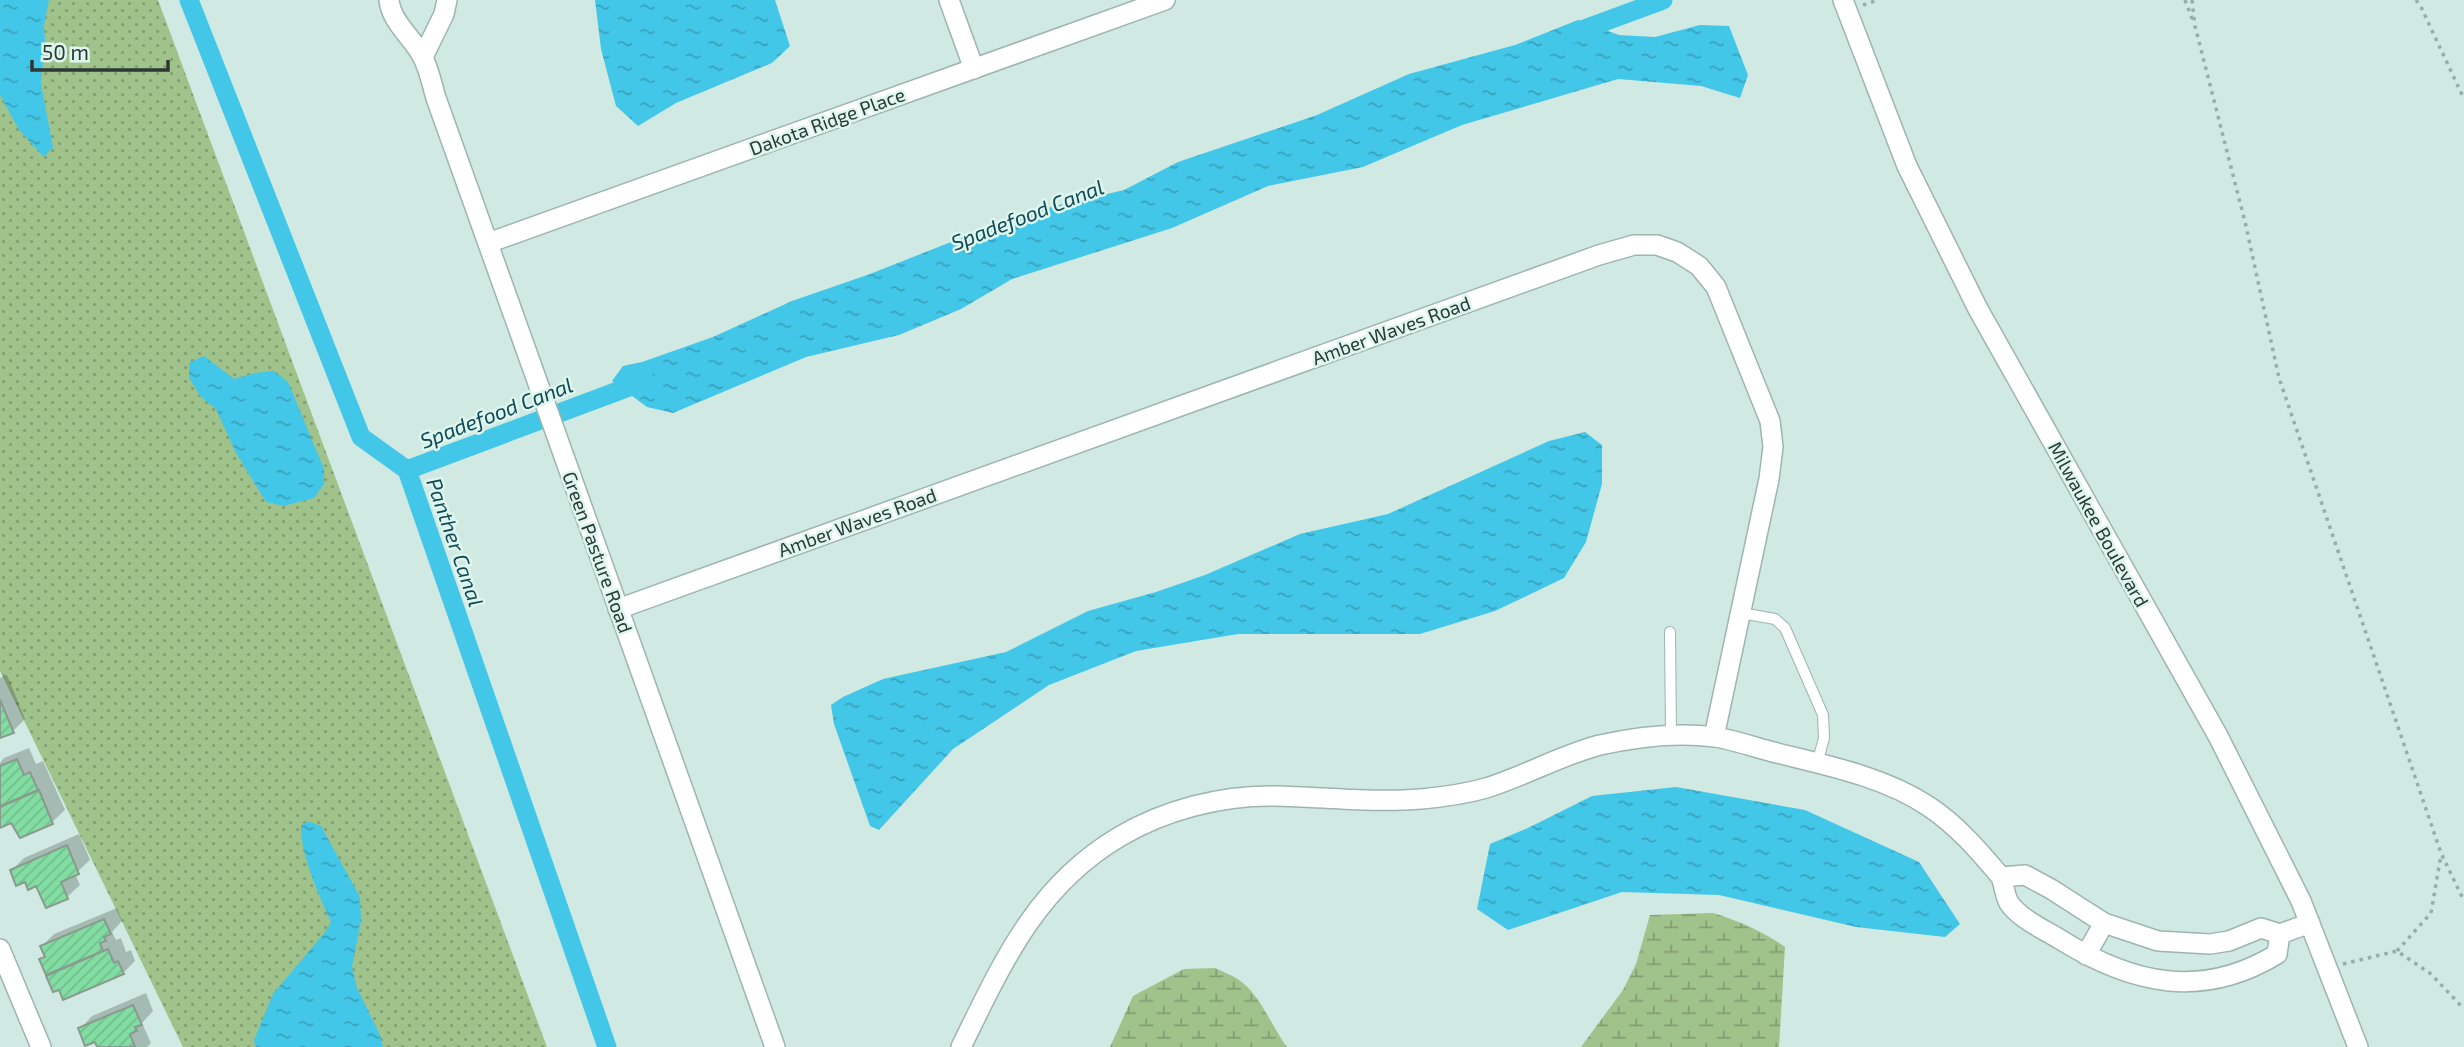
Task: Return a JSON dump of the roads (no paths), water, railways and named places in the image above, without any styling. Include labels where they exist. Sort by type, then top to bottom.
[{"type":"street","name":"Green Pasture Road","points":[[389,0],[399,23],[423,57],[775,1047]]},
{"type":"street","points":[[423,57],[444,14],[447,0]]},
{"type":"street","points":[[949,0],[974,69]]},
{"type":"street","name":"Dakota Ridge Place","points":[[488,243],[1165,0]]},
{"type":"street","name":"Milwaukee Boulevard","points":[[1843,0],[1907,166],[1978,309],[2218,736],[2301,901],[2358,1047]]},
{"type":"street","name":"Amber Waves Road","points":[[618,609],[1574,264],[1634,245],[1657,245],[1677,252],[1699,266],[1716,287],[1770,421],[1773,447],[1769,479],[1714,737]]},
{"type":"street","points":[[961,1047],[1012,946],[1035,911],[1059,884],[1088,859],[1119,837],[1157,818],[1193,806],[1272,795],[1371,800],[1450,796],[1486,788],[1598,746],[1639,738],[1714,737],[1892,787],[1924,803],[1949,821],[2001,877],[2009,902],[2024,916],[2086,955],[2113,968],[2149,978],[2177,982],[2210,982],[2236,974],[2277,954],[2280,934]]},
{"type":"street","points":[[2001,877],[2025,875],[2104,923],[2158,941],[2185,944],[2230,941],[2261,928],[2280,934],[2309,923]]},
{"type":"street","points":[[2086,955],[2104,923]]},
{"type":"street","points":[[0,948],[41,1047]]},
{"type":"lane","points":[[1741,613],[1774,619],[1785,628],[1823,715],[1824,737],[1817,764]]},
{"type":"lane","points":[[1670,632],[1671,736]]},
{"type":"water","points":[[0,0],[49,0],[44,25],[41,84],[53,147],[44,157],[19,130],[0,95]]},
{"type":"water","points":[[595,0],[775,0],[790,46],[772,63],[676,103],[638,126],[616,106],[601,49]]},
{"type":"water","points":[[1578,20],[1619,35],[1655,37],[1700,25],[1729,26],[1748,75],[1740,98],[1701,86],[1618,79],[1462,125],[1363,167],[1268,186],[1172,228],[1012,279],[961,309],[899,335],[806,357],[673,413],[647,407],[612,381],[623,366],[713,337],[792,301],[870,274],[1022,214],[1124,190],[1178,162],[1317,115],[1409,74],[1515,45]]},
{"type":"water","points":[[204,356],[234,379],[274,371],[288,382],[324,469],[324,484],[314,498],[284,506],[266,502],[236,453],[216,409],[201,397],[189,378],[189,363]]},
{"type":"water","points":[[1585,432],[1602,445],[1602,484],[1586,542],[1564,578],[1495,611],[1420,634],[1238,634],[1136,651],[1049,685],[953,749],[879,830],[870,826],[834,724],[831,705],[843,697],[883,679],[1006,652],[1088,611],[1205,575],[1300,534],[1388,514],[1549,441]]},
{"type":"water","points":[[1676,787],[1805,810],[1919,862],[1960,924],[1945,937],[1856,927],[1719,895],[1622,892],[1508,930],[1477,909],[1490,844],[1592,796]]},
{"type":"water","points":[[307,821],[321,826],[360,897],[361,921],[352,967],[357,988],[383,1047],[256,1047],[254,1040],[273,994],[331,922],[311,874],[304,849],[301,826]]},
{"type":"waterway","name":"Panther Canal","points":[[189,0],[361,437],[407,470],[607,1047]]},
{"type":"waterway","name":"Spadefood Canal","points":[[1571,34],[1663,0]]},
{"type":"waterway","name":"Spadefood Canal","points":[[407,470],[645,381]]}]
